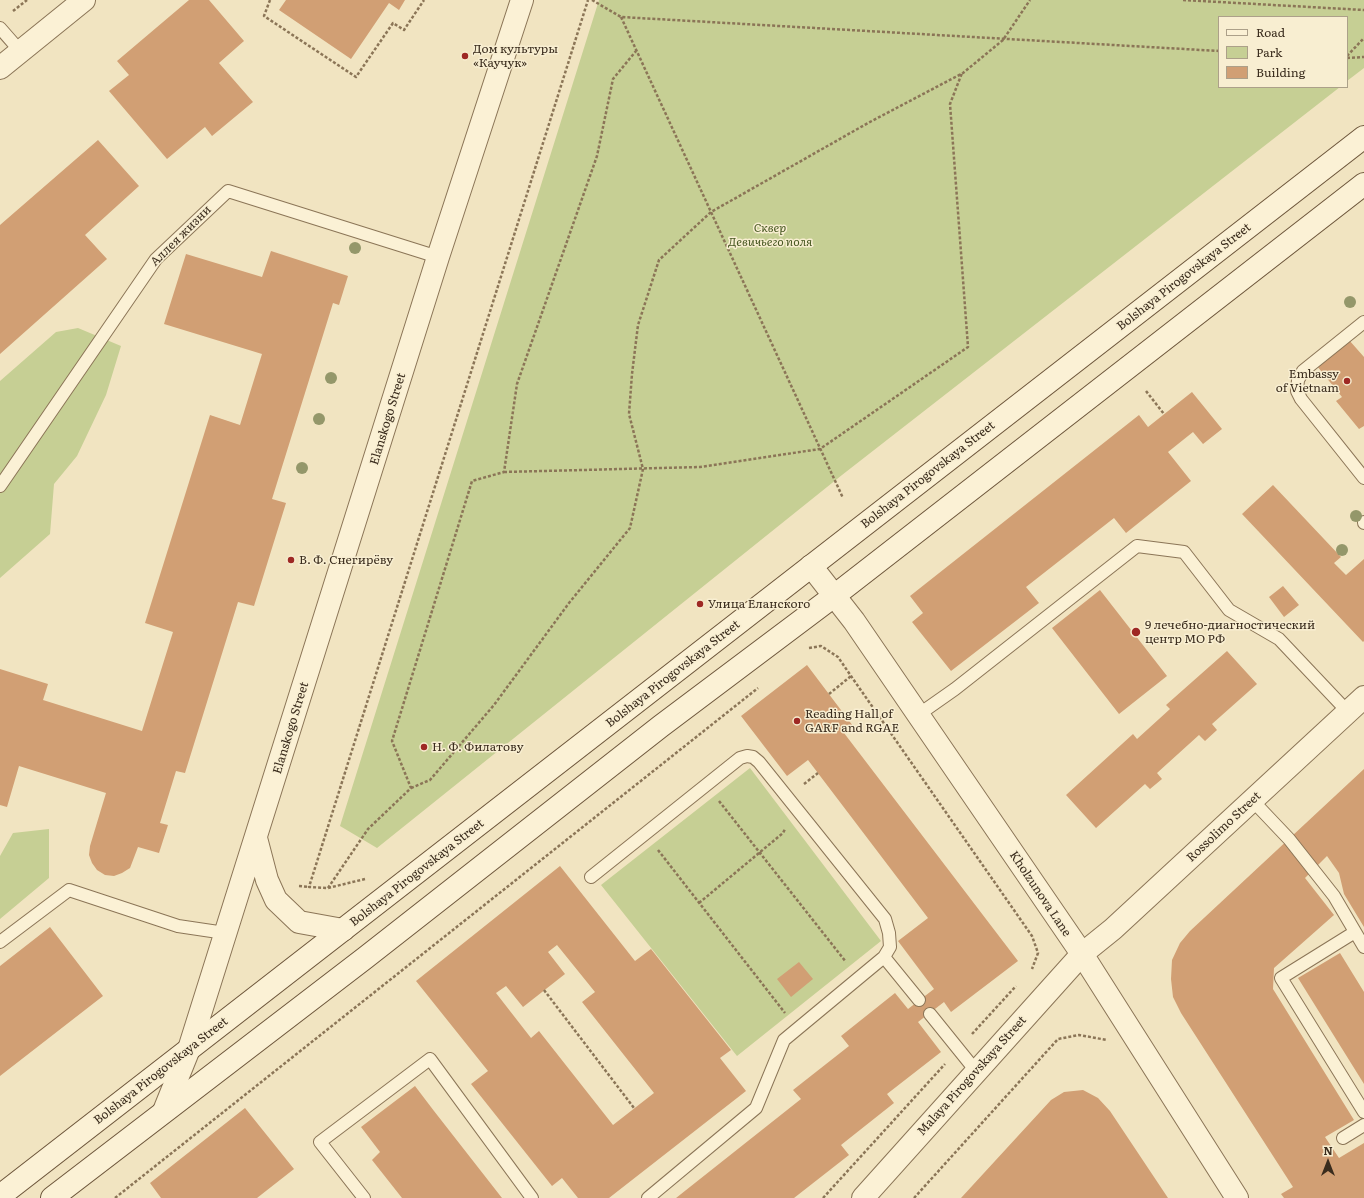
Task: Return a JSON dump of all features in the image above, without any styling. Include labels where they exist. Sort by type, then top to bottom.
[{"type":"main road","points":[[7,59],[84,0]]},
{"type":"main road","name":"Elanskogo Street","points":[[164,1111],[188,1049],[226,933],[438,257],[522,0]]},
{"type":"main road","name":"Bolshaya Pirogovskaya Street","points":[[0,1196],[1364,137]]},
{"type":"main road","points":[[52,1198],[365,958],[661,726],[834,596],[1364,184]]},
{"type":"main road","name":"Kholzunova Lane","points":[[811,566],[854,622],[1082,954],[1237,1198]]},
{"type":"main road","name":"Rossolimo Street","points":[[1082,954],[1114,929],[1364,697]]},
{"type":"main road","points":[[256,838],[267,880],[276,900],[299,922],[343,930]]},
{"type":"main road","name":"Malaya Pirogovskaya Street","points":[[863,1198],[1082,954]]},
{"type":"lane","points":[[0,28],[7,59]]},
{"type":"lane","name":"Аллея жизни","points":[[0,486],[156,259],[228,191],[438,257]]},
{"type":"lane","points":[[1364,322],[1303,371],[1298,380],[1297,391],[1364,478]]},
{"type":"lane","points":[[918,715],[955,689],[1137,546],[1184,552],[1229,610],[1279,639],[1348,712]]},
{"type":"lane","points":[[591,877],[740,758],[747,756],[759,762],[885,919],[889,933],[890,947],[884,957],[784,1040],[756,1108],[648,1198]]},
{"type":"lane","points":[[1252,800],[1289,839],[1330,891],[1364,947]]},
{"type":"lane","points":[[0,942],[68,890],[178,926],[226,933]]},
{"type":"lane","points":[[1355,932],[1281,978],[1364,1112]]},
{"type":"lane","points":[[884,957],[919,1000]]},
{"type":"lane","points":[[930,1014],[976,1071]]},
{"type":"lane","points":[[364,1198],[320,1142],[430,1059],[532,1198]]},
{"type":"lane","points":[[1343,1138],[1364,1125]]},
{"type":"path","points":[[270,0],[264,16],[356,77],[393,23],[404,30],[424,0]]},
{"type":"path","points":[[373,876],[328,888],[309,887],[588,0]]},
{"type":"path","points":[[592,0],[621,17],[1003,40],[1218,51]]},
{"type":"path","points":[[328,888],[368,829],[411,788],[430,780],[494,705],[568,603],[630,528],[643,470],[629,414],[638,325],[659,260],[711,212],[868,123],[963,73],[1003,40],[1030,0]]},
{"type":"path","points":[[1184,0],[1364,10]]},
{"type":"path","points":[[621,17],[843,498]]},
{"type":"path","points":[[1348,56],[1364,38]]},
{"type":"path","points":[[504,472],[517,384],[597,156],[613,79],[636,51]]},
{"type":"path","points":[[1348,57],[1364,57]]},
{"type":"path","points":[[411,788],[392,742],[472,481],[504,472],[643,470],[700,467],[820,449],[968,347],[950,104],[963,73]]},
{"type":"path","points":[[1146,391],[1164,414]]},
{"type":"path","points":[[803,653],[809,648],[821,646],[838,657],[1032,936],[1038,953],[1033,967],[1028,973]]},
{"type":"path","points":[[829,694],[851,676]]},
{"type":"path","points":[[115,1198],[759,687]]},
{"type":"path","points":[[699,903],[783,833],[802,786],[818,774]]},
{"type":"path","points":[[706,785],[859,978]]},
{"type":"path","points":[[645,834],[797,1029]]},
{"type":"path","points":[[822,1198],[1017,984]]},
{"type":"path","points":[[544,990],[634,1108]]},
{"type":"path","points":[[914,1198],[1058,1039],[1079,1035],[1107,1040],[1111,1047]]},
{"type":"green space","name":"Сквер Девичьего поля","points":[[599,0],[1364,0],[1364,68],[1348,80],[1348,16],[1218,16],[1218,88],[1339,88],[842,475],[377,848],[340,826]]},
{"type":"green space","points":[[78,328],[121,346],[106,395],[77,456],[54,484],[50,534],[0,578],[0,381],[56,332]]},
{"type":"green space","points":[[750,768],[881,941],[737,1056],[601,885]]},
{"type":"green space","points":[[49,829],[49,878],[0,919],[0,856],[13,833]]},
{"type":"building","points":[[189,0],[209,0],[244,41],[219,63],[253,102],[212,136],[205,127],[167,159],[109,91],[129,75],[117,61]]},
{"type":"building","points":[[286,0],[405,0],[399,10],[389,3],[351,59],[279,10]]},
{"type":"building","points":[[98,140],[139,186],[85,235],[107,259],[0,354],[0,225]]},
{"type":"building","points":[[271,251],[348,276],[339,305],[333,303],[272,499],[286,503],[254,606],[238,602],[185,773],[176,771],[160,823],[168,825],[159,853],[138,847],[130,868],[114,876],[105,875],[97,870],[89,855],[90,846],[106,793],[19,766],[7,807],[0,805],[0,669],[48,684],[43,700],[142,731],[173,632],[145,623],[210,415],[240,425],[262,354],[164,324],[186,254],[262,277]]},
{"type":"building","name":"Embassy of Vietnam","points":[[1349,340],[1364,357],[1364,426],[1359,429],[1336,401],[1342,397],[1317,366]]},
{"type":"building","points":[[1192,392],[1222,429],[1203,444],[1193,432],[1168,452],[1191,481],[1126,533],[1114,518],[1026,587],[1039,603],[951,671],[912,622],[923,613],[910,596],[1139,415],[1148,427]]},
{"type":"building","points":[[1273,485],[1341,557],[1334,563],[1346,575],[1364,559],[1363,642],[1242,514]]},
{"type":"building","points":[[1283,586],[1299,605],[1284,617],[1269,597]]},
{"type":"building","points":[[1100,590],[1167,676],[1119,714],[1052,628]]},
{"type":"building","points":[[1227,651],[1257,684],[1212,724],[1217,730],[1205,741],[1199,735],[1157,773],[1162,779],[1150,789],[1145,784],[1096,828],[1066,795],[1133,734],[1137,739],[1170,709],[1166,705]]},
{"type":"building","points":[[807,665],[853,726],[844,733],[1018,961],[951,1012],[944,1002],[918,1022],[941,1052],[887,1094],[894,1103],[841,1145],[849,1155],[794,1198],[676,1198],[801,1099],[793,1090],[849,1046],[841,1036],[895,993],[908,1009],[934,989],[898,941],[928,918],[808,760],[787,776],[741,716]]},
{"type":"building","points":[[1364,769],[1364,927],[1344,894],[1339,873],[1327,856],[1305,878],[1334,915],[1274,968],[1273,989],[1354,1120],[1325,1137],[1339,1158],[1364,1143],[1364,1198],[1284,1198],[1281,1194],[1293,1187],[1181,1013],[1173,997],[1171,979],[1172,960],[1180,943],[1190,931]]},
{"type":"building","points":[[560,866],[635,961],[651,949],[731,1050],[720,1058],[746,1091],[609,1198],[578,1198],[562,1178],[552,1186],[471,1084],[488,1071],[416,981]],"holes":[[[557,945],[595,992],[582,1002],[654,1093],[613,1125],[539,1031],[531,1038],[496,993],[506,986],[523,1007],[565,974],[548,952]]]},
{"type":"building","points":[[50,927],[103,996],[0,1076],[0,966]]},
{"type":"building","points":[[1340,953],[1364,992],[1364,1084],[1298,978]]},
{"type":"building","points":[[799,962],[813,979],[791,997],[777,979]]},
{"type":"building","points":[[415,1086],[502,1198],[402,1198],[372,1160],[380,1152],[361,1127]]},
{"type":"building","points":[[1083,1090],[1098,1098],[1110,1111],[1168,1198],[961,1198],[1051,1100],[1064,1092]]},
{"type":"building","points":[[245,1108],[294,1169],[257,1198],[161,1198],[150,1183]]},
{"type":"place","name":"Дом культуры «Каучук»","points":[[465,56]]},
{"type":"place","name":"Embassy of Vietnam","points":[[1347,381]]},
{"type":"place","name":"В. Ф. Снегирёву","points":[[291,560]]},
{"type":"place","name":"Улица Еланского","points":[[700,604]]},
{"type":"place","name":"9 лечебно-диагностический центр МО РФ","points":[[1136,632]]},
{"type":"place","name":"Reading Hall of GARF and RGAE","points":[[797,721]]},
{"type":"place","name":"Н. Ф. Филатову","points":[[424,747]]}]
